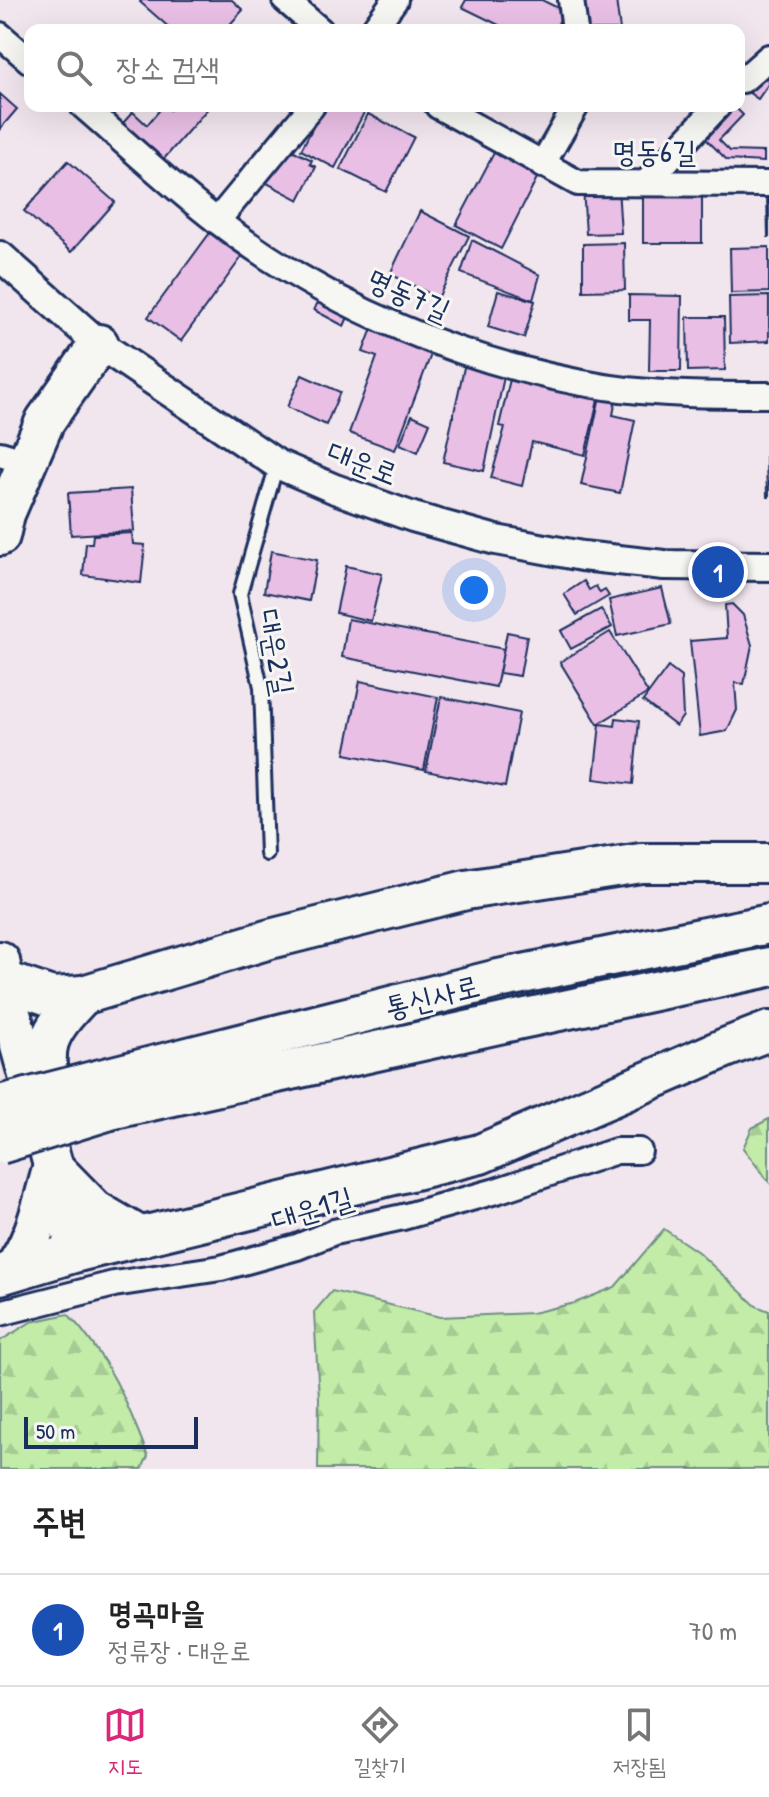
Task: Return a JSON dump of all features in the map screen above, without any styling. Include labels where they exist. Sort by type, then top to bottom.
[{"type":"highway","points":[[0,536],[14,458],[45,421],[99,344]]},
{"type":"highway","points":[[2,975],[52,997],[83,995],[270,939],[466,890],[641,863],[769,863]]},
{"type":"highway","name":"통신사로","points":[[104,1095],[498,979],[769,924]]},
{"type":"highway","name":"통신사로","points":[[104,1095],[521,1019],[769,967]]},
{"type":"highway","points":[[2,975],[23,1101]]},
{"type":"highway","points":[[23,1101],[48,1085],[49,1042],[65,1014],[83,995]]},
{"type":"highway","points":[[6,1273],[77,1252],[480,1154],[769,1031]]},
{"type":"highway","points":[[0,1075],[23,1101],[53,1166],[77,1252]]},
{"type":"highway","points":[[23,1101],[104,1095]]},
{"type":"highway","points":[[0,1144],[104,1095]]},
{"type":"highway","points":[[53,1166],[95,1210],[141,1237]]},
{"type":"highway","points":[[6,1273],[25,1254],[37,1225],[53,1166]]},
{"type":"street","points":[[285,0],[313,24]]},
{"type":"street","points":[[377,24],[395,0]]},
{"type":"street","points":[[571,0],[574,24]]},
{"type":"street","points":[[0,35],[24,56]]},
{"type":"street","points":[[745,77],[769,57]]},
{"type":"street","name":"명동7길","points":[[90,112],[217,221],[291,271],[356,307],[444,345],[513,367],[606,387],[710,395],[769,395]]},
{"type":"street","points":[[217,221],[307,112]]},
{"type":"street","name":"명동6길","points":[[449,112],[578,183],[769,184]]},
{"type":"street","name":"명동6길","points":[[542,165],[573,112]]},
{"type":"street","points":[[646,183],[712,112]]},
{"type":"street","name":"대운로","points":[[0,256],[99,344],[277,464],[335,489],[413,517],[496,540],[582,556],[664,565],[769,566]]},
{"type":"street","name":"대운1길","points":[[0,1313],[86,1290],[221,1268],[297,1247],[334,1232],[496,1191],[616,1151],[639,1151]]},
{"type":"street","points":[[77,1252],[86,1290]]},
{"type":"lane","name":"대운2길","points":[[267,854],[261,687],[240,594],[277,464]]},
{"type":"green space","points":[[769,1119],[769,1182],[743,1148],[752,1128]]},
{"type":"green space","points":[[664,1229],[698,1252],[756,1306],[769,1311],[769,1469],[318,1469],[319,1398],[314,1312],[332,1291],[440,1317],[532,1313],[575,1303],[615,1287]]},
{"type":"green space","points":[[68,1314],[95,1347],[124,1398],[148,1456],[142,1469],[0,1469],[0,1341],[31,1322]]},
{"type":"building","points":[[232,0],[243,10],[230,24],[165,24],[140,2]]},
{"type":"building","points":[[466,0],[542,0],[564,11],[558,24],[497,24],[462,7]]},
{"type":"building","points":[[581,0],[616,0],[619,24],[585,24]]},
{"type":"building","points":[[761,74],[769,79],[769,83],[758,99],[748,92]]},
{"type":"building","points":[[0,94],[17,109],[0,129]]},
{"type":"building","points":[[133,112],[147,125],[158,112],[205,112],[163,160],[122,124]]},
{"type":"building","points":[[321,112],[364,112],[335,168],[301,150]]},
{"type":"building","points":[[718,112],[740,112],[743,115],[719,140],[730,151],[764,152],[764,162],[727,160],[699,132]]},
{"type":"building","points":[[368,114],[414,137],[386,192],[340,169]]},
{"type":"building","points":[[496,149],[540,172],[501,249],[456,225]]},
{"type":"building","points":[[292,150],[312,160],[310,164],[316,167],[299,200],[263,181]]},
{"type":"building","points":[[68,161],[115,202],[71,252],[24,211]]},
{"type":"building","points":[[618,187],[621,233],[586,234],[583,188]]},
{"type":"building","points":[[643,190],[702,190],[702,243],[643,243]]},
{"type":"building","points":[[769,194],[769,237],[768,237]]},
{"type":"building","points":[[420,211],[469,236],[438,298],[390,274]]},
{"type":"building","points":[[212,230],[244,254],[181,341],[148,317]]},
{"type":"building","points":[[472,240],[540,275],[533,300],[461,273]]},
{"type":"building","points":[[624,243],[625,290],[583,291],[583,244]]},
{"type":"building","points":[[769,247],[769,292],[731,293],[730,248]]},
{"type":"building","points":[[498,291],[535,301],[524,338],[488,327]]},
{"type":"building","points":[[629,295],[682,296],[681,371],[649,371],[650,320],[629,320]]},
{"type":"building","points":[[769,296],[769,341],[730,343],[729,297]]},
{"type":"building","points":[[319,300],[349,315],[344,326],[314,310]]},
{"type":"building","points":[[687,317],[724,317],[725,370],[688,371]]},
{"type":"building","points":[[373,326],[433,349],[395,450],[349,433],[377,357],[363,352]]},
{"type":"building","points":[[465,363],[505,372],[484,471],[443,462]]},
{"type":"building","points":[[302,375],[340,392],[326,425],[287,407]]},
{"type":"building","points":[[511,375],[599,396],[585,455],[532,442],[522,486],[491,478],[505,427],[499,426]]},
{"type":"building","points":[[600,396],[616,399],[613,415],[635,420],[620,493],[581,485]]},
{"type":"building","points":[[412,415],[430,423],[418,452],[400,444]]},
{"type":"building","points":[[766,457],[769,457],[769,497],[767,497]]},
{"type":"building","points":[[131,489],[134,531],[71,535],[68,493]]},
{"type":"building","points":[[132,533],[133,544],[145,545],[141,583],[83,575],[86,543],[92,543],[93,535]]},
{"type":"building","points":[[271,551],[317,560],[309,601],[264,592]]},
{"type":"building","points":[[346,566],[382,574],[371,621],[336,613]]},
{"type":"building","points":[[584,581],[589,590],[596,586],[600,593],[605,590],[609,596],[577,615],[564,594]]},
{"type":"building","points":[[662,588],[671,624],[617,636],[609,600]]},
{"type":"building","points":[[732,604],[743,615],[752,645],[744,684],[735,683],[737,710],[727,731],[700,736],[690,641],[727,638],[725,605]]},
{"type":"building","points":[[601,609],[612,627],[571,649],[561,631]]},
{"type":"building","points":[[348,619],[504,649],[496,687],[342,657]]},
{"type":"building","points":[[507,632],[527,636],[520,676],[499,673]]},
{"type":"building","points":[[610,632],[648,693],[598,724],[560,662]]},
{"type":"building","points":[[668,667],[681,677],[683,716],[676,726],[643,701]]},
{"type":"building","points":[[360,681],[438,697],[424,770],[345,754]]},
{"type":"building","points":[[441,697],[519,713],[505,787],[426,771]]},
{"type":"building","points":[[616,718],[639,721],[633,784],[594,779],[600,724],[615,726]]},
{"type":"place","name":"명곡마을","points":[[718,572]]}]
